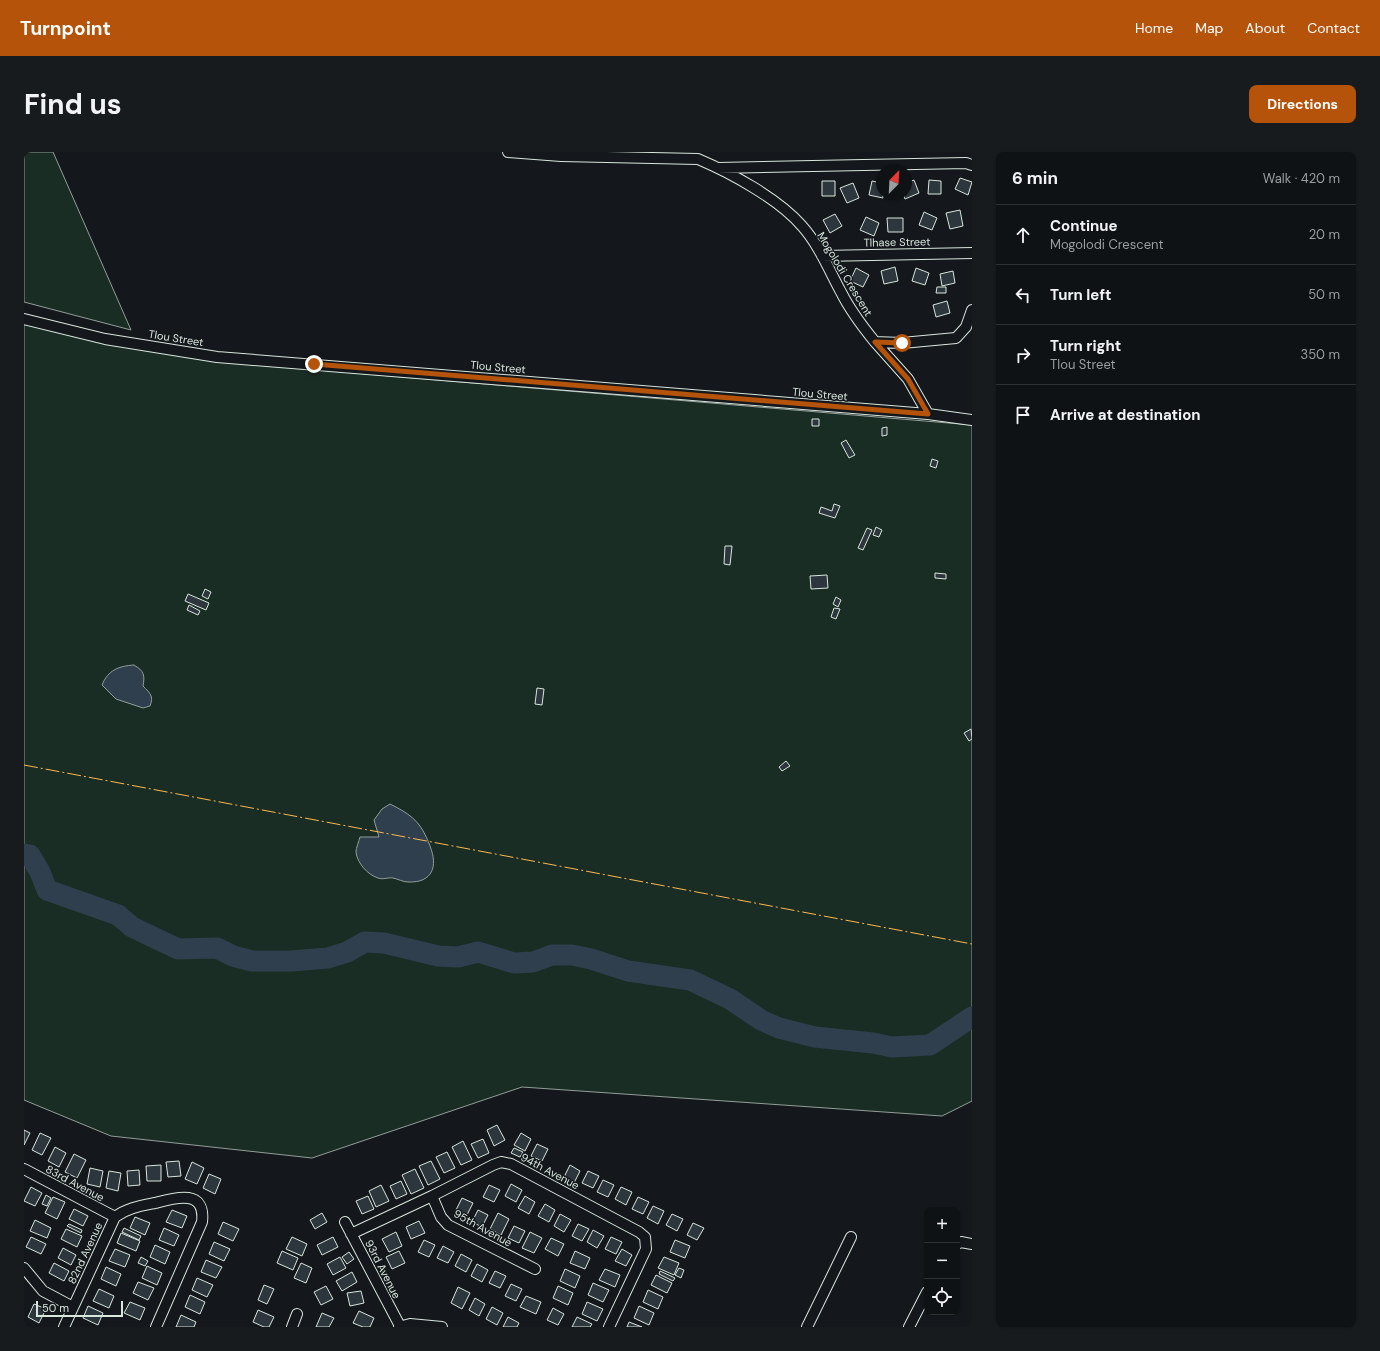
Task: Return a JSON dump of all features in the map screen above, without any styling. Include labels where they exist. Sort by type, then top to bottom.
[{"type":"street","points":[[508,152],[561,156],[698,156]]},
{"type":"street","name":"Mogolodi Crescent","points":[[698,156],[774,202],[802,226],[822,256],[856,318],[908,379],[928,414]]},
{"type":"street","name":"Mogolodi Crescent","points":[[718,168],[966,163],[972,165]]},
{"type":"street","name":"Tlhase Street","points":[[822,256],[972,253]]},
{"type":"street","points":[[875,342],[902,343],[956,338],[966,327],[972,310]]},
{"type":"street","name":"Tlou Street","points":[[24,319],[104,339],[217,357],[928,414],[972,420]]},
{"type":"street","name":"94th Avenue","points":[[351,1234],[432,1196],[493,1165],[501,1162],[510,1164],[639,1232],[645,1237],[646,1249],[609,1327]]},
{"type":"street","name":"83rd Avenue","points":[[24,1169],[115,1217]]},
{"type":"street","name":"95th Avenue","points":[[432,1196],[441,1217],[448,1225],[535,1270]]},
{"type":"street","name":"82nd Avenue","points":[[64,1327],[115,1217],[124,1210],[182,1197],[192,1199],[201,1208],[203,1213],[202,1222],[156,1327]]},
{"type":"street","name":"93rd Avenue","points":[[345,1222],[399,1327]]},
{"type":"street","points":[[807,1327],[851,1237]]},
{"type":"street","points":[[959,1243],[972,1244]]},
{"type":"street","points":[[24,1268],[43,1291],[73,1307]]},
{"type":"street","points":[[909,1327],[924,1298]]},
{"type":"street","points":[[292,1327],[297,1314]]},
{"type":"street","points":[[399,1327],[410,1324],[442,1327]]},
{"type":"green space","points":[[24,152],[53,152],[131,330],[24,302]]},
{"type":"green space","points":[[24,321],[212,361],[972,425],[972,1101],[942,1116],[522,1087],[312,1158],[111,1136],[24,1100]]},
{"type":"water","points":[[134,665],[140,669],[143,674],[143,686],[149,693],[152,700],[150,706],[143,708],[116,699],[102,685],[104,680],[111,672],[124,666]]},
{"type":"water","points":[[390,804],[415,820],[427,838],[432,853],[433,866],[431,872],[423,880],[416,882],[404,882],[393,878],[378,878],[367,871],[358,860],[356,852],[360,837],[379,837],[374,820],[382,809]]},
{"type":"building","points":[[960,178],[972,182],[968,195],[955,189]]},
{"type":"building","points":[[914,180],[919,193],[912,196],[912,181]]},
{"type":"building","points":[[929,180],[941,181],[941,194],[928,194]]},
{"type":"building","points":[[822,181],[835,181],[835,196],[822,196]]},
{"type":"building","points":[[872,181],[876,182],[876,196],[869,195]]},
{"type":"building","points":[[853,183],[859,198],[847,203],[840,188]]},
{"type":"building","points":[[960,210],[963,226],[950,229],[946,213]]},
{"type":"building","points":[[924,212],[937,218],[932,230],[919,225]]},
{"type":"building","points":[[835,214],[842,226],[830,233],[823,220]]},
{"type":"building","points":[[866,217],[879,223],[874,236],[860,230]]},
{"type":"building","points":[[887,218],[903,218],[903,232],[888,232]]},
{"type":"building","points":[[895,267],[898,281],[884,284],[881,271]]},
{"type":"building","points":[[856,268],[869,275],[863,287],[850,281]]},
{"type":"building","points":[[916,268],[929,273],[925,285],[912,281]]},
{"type":"building","points":[[953,271],[955,283],[942,286],[940,274]]},
{"type":"building","points":[[937,287],[946,287],[946,293],[936,293]]},
{"type":"building","points":[[947,301],[950,313],[936,317],[933,305]]},
{"type":"building","points":[[812,419],[819,419],[819,426],[812,426]]},
{"type":"building","points":[[887,427],[887,435],[882,436],[882,428]]},
{"type":"building","points":[[846,440],[855,455],[849,458],[841,443]]},
{"type":"building","points":[[932,459],[938,461],[936,468],[930,466]]},
{"type":"building","points":[[834,504],[840,506],[835,518],[819,513],[821,507],[832,511]]},
{"type":"building","points":[[876,527],[882,530],[879,537],[873,535]]},
{"type":"building","points":[[867,528],[872,530],[863,550],[858,548]]},
{"type":"building","points":[[725,546],[732,546],[730,565],[724,564]]},
{"type":"building","points":[[935,573],[946,574],[946,579],[935,578]]},
{"type":"building","points":[[827,575],[828,588],[811,589],[810,576]]},
{"type":"building","points":[[205,589],[211,592],[208,599],[202,596]]},
{"type":"building","points":[[188,594],[209,603],[206,610],[185,601]]},
{"type":"building","points":[[836,597],[841,600],[838,607],[833,604]]},
{"type":"building","points":[[189,605],[200,611],[198,615],[187,610]]},
{"type":"building","points":[[834,608],[840,609],[836,619],[831,617]]},
{"type":"building","points":[[537,688],[544,689],[542,705],[535,704]]},
{"type":"building","points":[[971,729],[972,739],[969,741],[964,733]]},
{"type":"building","points":[[786,761],[790,766],[782,771],[779,767]]},
{"type":"building","points":[[497,1125],[505,1140],[494,1146],[487,1130]]},
{"type":"building","points":[[24,1130],[30,1133],[24,1145]]},
{"type":"building","points":[[40,1133],[51,1138],[42,1155],[32,1150]]},
{"type":"building","points":[[521,1133],[531,1139],[525,1151],[514,1145]]},
{"type":"building","points":[[483,1139],[489,1153],[478,1158],[471,1144]]},
{"type":"building","points":[[463,1141],[472,1160],[461,1165],[452,1147]]},
{"type":"building","points":[[537,1144],[548,1149],[542,1161],[531,1156]]},
{"type":"building","points":[[55,1147],[66,1153],[59,1167],[48,1161]]},
{"type":"building","points":[[514,1148],[523,1152],[520,1157],[511,1153]]},
{"type":"building","points":[[447,1152],[455,1168],[444,1173],[436,1157]]},
{"type":"building","points":[[74,1154],[86,1160],[77,1178],[65,1172]]},
{"type":"building","points":[[179,1161],[181,1176],[168,1177],[166,1162]]},
{"type":"building","points":[[431,1161],[440,1179],[428,1185],[419,1166]]},
{"type":"building","points":[[192,1162],[204,1168],[197,1184],[185,1179]]},
{"type":"building","points":[[161,1165],[161,1181],[147,1181],[146,1166]]},
{"type":"building","points":[[570,1165],[580,1171],[574,1183],[564,1177]]},
{"type":"building","points":[[90,1168],[103,1171],[100,1187],[87,1184]]},
{"type":"building","points":[[415,1169],[424,1188],[411,1194],[402,1175]]},
{"type":"building","points":[[139,1170],[140,1185],[128,1186],[127,1171]]},
{"type":"building","points":[[109,1171],[121,1173],[118,1191],[106,1188]]},
{"type":"building","points":[[588,1171],[599,1176],[593,1188],[582,1183]]},
{"type":"building","points":[[209,1174],[221,1179],[215,1194],[203,1188]]},
{"type":"building","points":[[603,1180],[614,1185],[608,1197],[597,1192]]},
{"type":"building","points":[[401,1181],[407,1194],[396,1199],[390,1186]]},
{"type":"building","points":[[511,1184],[522,1190],[516,1202],[505,1196]]},
{"type":"building","points":[[381,1185],[389,1201],[376,1207],[369,1191]]},
{"type":"building","points":[[489,1185],[500,1190],[494,1202],[483,1197]]},
{"type":"building","points":[[31,1187],[42,1193],[35,1206],[24,1201]]},
{"type":"building","points":[[621,1187],[632,1192],[626,1205],[615,1199]]},
{"type":"building","points":[[46,1195],[51,1198],[47,1206],[42,1204]]},
{"type":"building","points":[[368,1196],[374,1209],[362,1214],[356,1201]]},
{"type":"building","points":[[525,1196],[535,1202],[529,1214],[518,1208]]},
{"type":"building","points":[[53,1197],[65,1202],[57,1219],[45,1213]]},
{"type":"building","points":[[638,1197],[649,1202],[643,1214],[632,1209]]},
{"type":"building","points":[[462,1198],[473,1203],[467,1215],[456,1210]]},
{"type":"building","points":[[545,1204],[555,1210],[549,1222],[538,1216]]},
{"type":"building","points":[[653,1206],[664,1211],[658,1224],[647,1218]]},
{"type":"building","points":[[74,1209],[88,1216],[83,1226],[69,1219]]},
{"type":"building","points":[[172,1210],[187,1216],[182,1228],[166,1222]]},
{"type":"building","points":[[478,1210],[488,1215],[482,1227],[472,1222]]},
{"type":"building","points":[[322,1213],[327,1222],[315,1229],[310,1220]]},
{"type":"building","points":[[498,1213],[509,1219],[501,1235],[490,1229]]},
{"type":"building","points":[[560,1214],[571,1220],[564,1232],[554,1226]]},
{"type":"building","points":[[672,1214],[683,1219],[677,1231],[666,1225]]},
{"type":"building","points":[[135,1217],[150,1223],[145,1235],[130,1228]]},
{"type":"building","points":[[35,1220],[51,1228],[47,1238],[30,1231]]},
{"type":"building","points":[[419,1221],[425,1233],[411,1239],[406,1227]]},
{"type":"building","points":[[223,1222],[239,1229],[233,1241],[218,1234]]},
{"type":"building","points":[[693,1223],[704,1228],[697,1240],[687,1235]]},
{"type":"building","points":[[69,1224],[82,1230],[81,1233],[67,1226]]},
{"type":"building","points":[[578,1224],[589,1229],[582,1241],[572,1236]]},
{"type":"building","points":[[514,1226],[525,1231],[519,1243],[508,1238]]},
{"type":"building","points":[[124,1228],[141,1236],[139,1240],[122,1232]]},
{"type":"building","points":[[164,1228],[179,1235],[174,1246],[159,1240]]},
{"type":"building","points":[[66,1229],[82,1236],[77,1247],[61,1239]]},
{"type":"building","points":[[593,1230],[604,1236],[597,1248],[587,1242]]},
{"type":"building","points":[[396,1232],[402,1246],[389,1252],[382,1239]]},
{"type":"building","points":[[530,1232],[542,1238],[534,1253],[522,1248]]},
{"type":"building","points":[[121,1233],[140,1241],[136,1251],[117,1243]]},
{"type":"building","points":[[31,1237],[46,1244],[41,1254],[26,1247]]},
{"type":"building","points":[[292,1237],[307,1244],[302,1256],[286,1249]]},
{"type":"building","points":[[333,1237],[338,1247],[322,1255],[317,1245]]},
{"type":"building","points":[[611,1237],[622,1242],[616,1254],[605,1249]]},
{"type":"building","points":[[551,1238],[564,1244],[558,1256],[545,1249]]},
{"type":"building","points":[[424,1240],[435,1245],[429,1257],[418,1252]]},
{"type":"building","points":[[675,1240],[690,1246],[685,1258],[670,1252]]},
{"type":"building","points":[[214,1242],[230,1249],[224,1261],[209,1254]]},
{"type":"building","points":[[155,1245],[170,1252],[165,1264],[150,1257]]},
{"type":"building","points":[[443,1246],[454,1252],[448,1263],[437,1258]]},
{"type":"building","points":[[63,1248],[76,1255],[71,1265],[58,1258]]},
{"type":"building","points":[[115,1249],[130,1255],[125,1267],[109,1261]]},
{"type":"building","points":[[622,1249],[632,1255],[626,1266],[615,1261]]},
{"type":"building","points":[[282,1251],[298,1258],[293,1270],[277,1263]]},
{"type":"building","points":[[399,1251],[405,1263],[392,1269],[386,1257]]},
{"type":"building","points":[[575,1251],[590,1258],[585,1269],[570,1263]]},
{"type":"building","points":[[349,1252],[354,1259],[347,1264],[342,1257]]},
{"type":"building","points":[[461,1254],[472,1260],[466,1272],[455,1266]]},
{"type":"building","points":[[141,1257],[148,1261],[145,1266],[138,1263]]},
{"type":"building","points":[[340,1257],[346,1268],[333,1275],[327,1264]]},
{"type":"building","points":[[664,1257],[679,1263],[674,1275],[658,1268]]},
{"type":"building","points":[[206,1260],[222,1267],[216,1278],[201,1272]]},
{"type":"building","points":[[54,1263],[69,1271],[64,1281],[49,1273]]},
{"type":"building","points":[[301,1263],[312,1268],[306,1283],[294,1278]]},
{"type":"building","points":[[477,1264],[488,1270],[482,1282],[471,1276]]},
{"type":"building","points":[[147,1266],[162,1273],[157,1285],[142,1278]]},
{"type":"building","points":[[106,1267],[121,1274],[116,1286],[101,1279]]},
{"type":"building","points":[[679,1268],[684,1270],[681,1278],[675,1275]]},
{"type":"building","points":[[565,1269],[580,1276],[575,1288],[560,1281]]},
{"type":"building","points":[[605,1269],[620,1275],[615,1287],[599,1280]]},
{"type":"building","points":[[495,1271],[506,1276],[500,1288],[489,1283]]},
{"type":"building","points":[[660,1271],[675,1278],[673,1281],[659,1274]]},
{"type":"building","points":[[352,1272],[357,1282],[342,1291],[336,1281]]},
{"type":"building","points":[[656,1275],[672,1283],[667,1293],[651,1285]]},
{"type":"building","points":[[197,1278],[213,1285],[207,1297],[192,1290]]},
{"type":"building","points":[[138,1282],[154,1288],[148,1300],[133,1293]]},
{"type":"building","points":[[593,1283],[609,1290],[603,1302],[588,1295]]},
{"type":"building","points":[[511,1284],[522,1289],[516,1301],[505,1296]]},
{"type":"building","points":[[264,1285],[274,1289],[267,1304],[258,1300]]},
{"type":"building","points":[[326,1286],[333,1299],[321,1305],[314,1292]]},
{"type":"building","points":[[558,1286],[573,1293],[568,1305],[553,1298]]},
{"type":"building","points":[[458,1287],[470,1293],[462,1309],[451,1303]]},
{"type":"building","points":[[99,1289],[114,1296],[109,1308],[93,1301]]},
{"type":"building","points":[[648,1290],[663,1297],[658,1309],[643,1302]]},
{"type":"building","points":[[361,1291],[364,1303],[350,1306],[347,1293]]},
{"type":"building","points":[[190,1295],[205,1302],[200,1314],[185,1307]]},
{"type":"building","points":[[526,1296],[541,1302],[536,1314],[520,1307]]},
{"type":"building","points":[[475,1298],[485,1304],[479,1316],[469,1310]]},
{"type":"building","points":[[130,1302],[145,1308],[140,1320],[124,1313]]},
{"type":"building","points":[[587,1302],[603,1309],[597,1321],[582,1314]]},
{"type":"building","points":[[34,1304],[46,1309],[39,1323],[28,1317]]},
{"type":"building","points":[[88,1306],[103,1313],[98,1325],[83,1318]]},
{"type":"building","points":[[639,1306],[654,1313],[649,1325],[634,1318]]},
{"type":"building","points":[[492,1307],[503,1313],[497,1325],[486,1319]]},
{"type":"building","points":[[553,1308],[564,1314],[558,1325],[547,1320]]},
{"type":"building","points":[[258,1310],[274,1317],[269,1327],[264,1327],[253,1322]]},
{"type":"building","points":[[359,1311],[374,1318],[370,1327],[363,1327],[353,1323]]},
{"type":"building","points":[[322,1313],[334,1318],[329,1327],[316,1327]]},
{"type":"building","points":[[181,1315],[196,1322],[194,1327],[176,1327]]},
{"type":"building","points":[[508,1317],[519,1323],[517,1327],[503,1327]]},
{"type":"building","points":[[577,1317],[592,1324],[590,1327],[572,1327]]},
{"type":"building","points":[[629,1322],[642,1327],[627,1327]]},
{"type":"waterway","points":[[24,854],[30,855],[40,872],[47,890],[118,915],[132,927],[178,949],[217,948],[233,956],[252,961],[291,961],[328,958],[347,952],[365,942],[384,943],[438,956],[458,957],[478,952],[514,963],[533,962],[552,955],[572,955],[591,959],[628,971],[690,980],[730,999],[761,1020],[779,1028],[815,1037],[873,1043],[892,1047],[930,1045],[972,1017]]},
{"type":"power","points":[[24,765],[972,944]]},
{"type":"route","points":[[314,364],[928,414],[908,379],[875,342],[902,343]]}]
